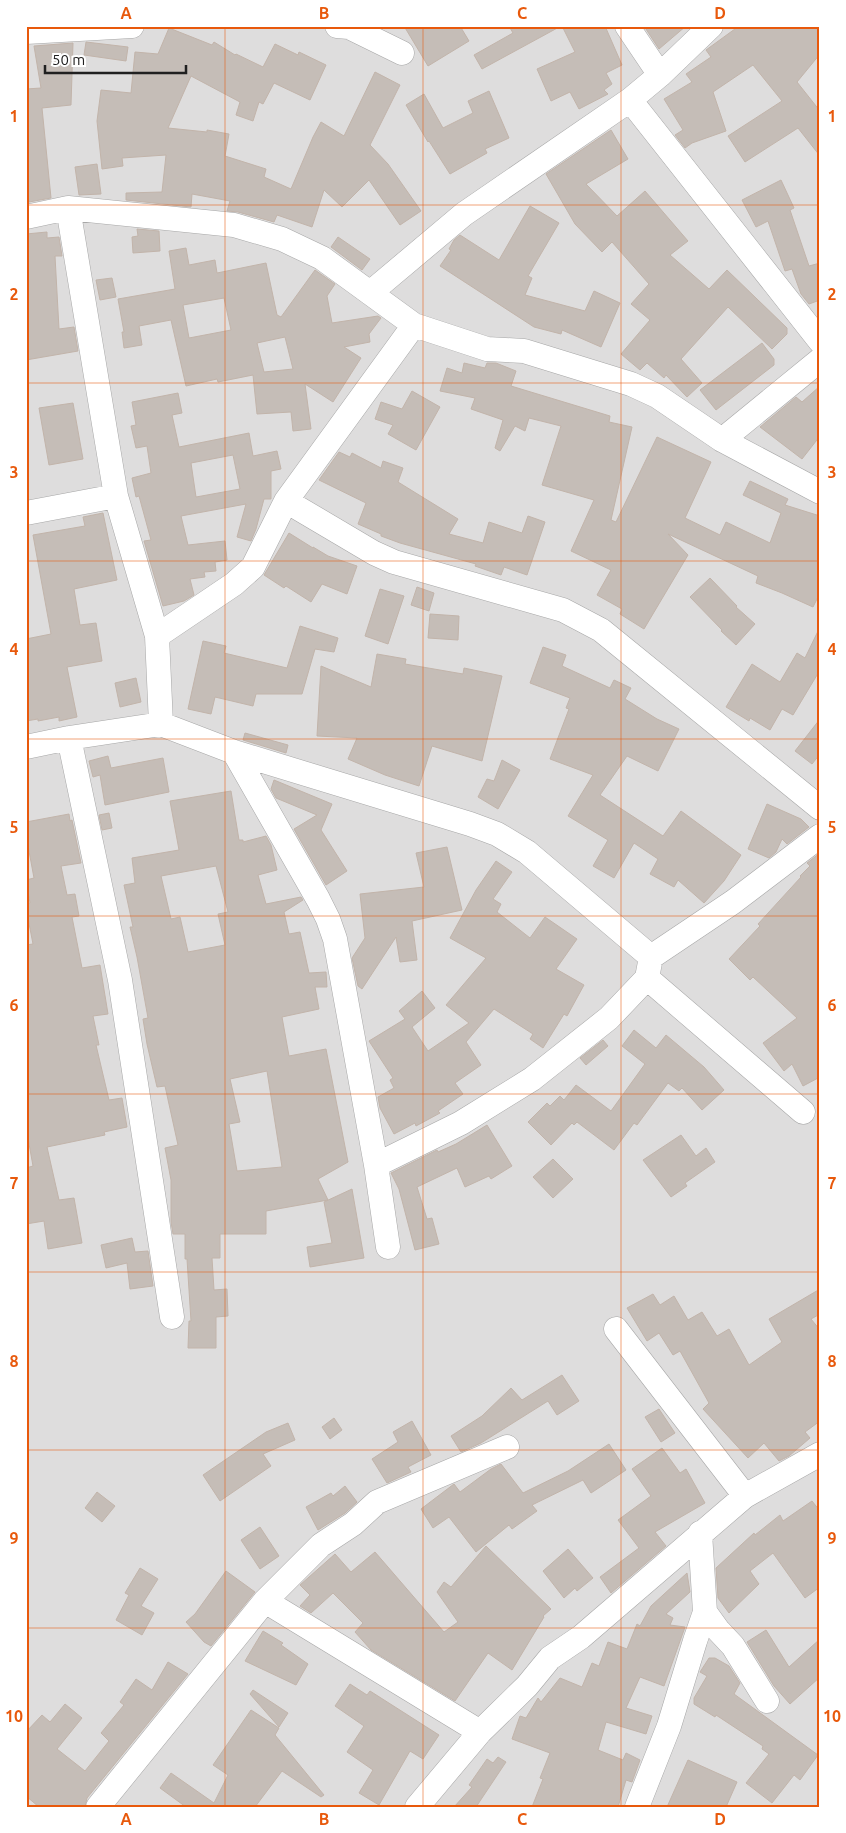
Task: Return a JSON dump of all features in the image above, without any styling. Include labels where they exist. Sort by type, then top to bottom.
[{"type":"street","points":[[26,32],[132,26]]},
{"type":"street","points":[[337,26],[349,27],[402,53]]},
{"type":"street","points":[[627,26],[660,75]]},
{"type":"street","points":[[370,293],[464,214],[630,100],[660,75],[711,26]]},
{"type":"street","points":[[630,100],[820,341]]},
{"type":"street","points":[[68,208],[116,496],[157,636],[161,724]]},
{"type":"street","points":[[26,216],[68,208],[218,223],[258,231],[282,239],[322,258],[414,325],[487,349],[524,351],[631,384],[658,396],[722,440],[820,492]]},
{"type":"street","points":[[157,636],[234,584],[252,567],[286,501],[414,325]]},
{"type":"street","points":[[722,440],[820,360]]},
{"type":"street","points":[[26,513],[116,496]]},
{"type":"street","points":[[286,501],[374,553],[394,562],[563,610],[595,626],[820,808]]},
{"type":"street","points":[[26,747],[69,738],[161,724],[234,752],[497,834],[527,852],[803,1112]]},
{"type":"street","points":[[69,738],[120,980],[172,1317]]},
{"type":"street","points":[[234,752],[307,879],[335,938],[376,1165],[388,1248]]},
{"type":"street","points":[[376,1165],[461,1123],[532,1079],[609,1018],[649,968],[820,836]]},
{"type":"street","points":[[616,1329],[745,1496]]},
{"type":"street","points":[[98,1807],[265,1601],[321,1545],[353,1524],[377,1502],[507,1447]]},
{"type":"street","points":[[417,1807],[480,1732],[527,1686],[550,1658],[581,1637],[745,1496],[820,1454]]},
{"type":"street","points":[[637,1807],[669,1726],[705,1612],[700,1534]]},
{"type":"street","points":[[265,1601],[480,1732]]},
{"type":"street","points":[[705,1612],[733,1646],[767,1701]]},
{"type":"shaded area","points":[[26,26],[820,26],[820,1807],[26,1807]]},
{"type":"building","points":[[404,26],[460,26],[469,41],[428,66]]},
{"type":"building","points":[[509,26],[561,26],[482,69],[474,55],[513,33]]},
{"type":"building","points":[[562,26],[605,26],[622,65],[606,73],[612,84],[604,90],[608,94],[579,109],[570,92],[551,101],[537,69],[575,52]]},
{"type":"building","points":[[644,26],[686,26],[659,49]]},
{"type":"building","points":[[739,26],[820,26],[820,54],[797,82],[820,111],[820,156],[798,128],[745,162],[728,136],[782,101],[753,65],[713,92],[726,131],[692,143],[685,148],[675,135],[683,130],[664,99],[692,82],[686,74],[711,57],[706,50]]},
{"type":"building","points":[[169,28],[212,45],[214,42],[235,55],[263,67],[275,44],[298,55],[299,52],[326,65],[310,100],[274,83],[263,104],[259,102],[253,121],[236,115],[240,102],[191,76],[168,128],[207,132],[207,130],[229,134],[225,156],[266,169],[264,177],[291,189],[321,122],[344,136],[375,72],[400,85],[370,145],[388,164],[421,211],[400,225],[369,180],[342,207],[324,190],[312,227],[277,215],[274,222],[238,212],[227,211],[230,201],[192,194],[191,207],[126,200],[126,193],[162,192],[166,155],[122,158],[123,166],[102,169],[97,121],[101,90],[131,93],[135,52],[158,54]]},
{"type":"building","points":[[86,42],[128,47],[126,61],[84,55]]},
{"type":"building","points":[[73,43],[71,105],[42,108],[51,198],[29,202],[26,176],[26,89],[41,88],[34,46]]},
{"type":"building","points":[[489,91],[509,138],[485,149],[487,153],[450,174],[406,105],[424,94],[443,128],[473,113],[468,101]]},
{"type":"building","points":[[611,130],[628,159],[586,184],[617,216],[645,191],[688,241],[670,255],[709,289],[727,270],[787,328],[787,334],[772,349],[728,307],[681,359],[702,383],[687,397],[666,375],[664,378],[647,363],[640,370],[621,354],[650,320],[631,304],[649,284],[612,242],[602,252],[575,224],[546,174]]},
{"type":"building","points":[[97,164],[101,194],[79,195],[75,167]]},
{"type":"building","points":[[781,180],[794,208],[790,210],[809,266],[820,263],[820,300],[809,304],[801,294],[792,269],[785,271],[768,221],[756,227],[742,200]]},
{"type":"building","points":[[530,206],[559,223],[528,276],[532,278],[525,295],[585,311],[594,291],[620,303],[601,347],[562,330],[561,334],[534,327],[440,266],[451,250],[449,249],[454,240],[460,235],[499,260]]},
{"type":"building","points":[[137,229],[159,231],[160,251],[133,253],[132,237],[138,236]]},
{"type":"building","points":[[47,232],[47,238],[59,237],[62,256],[55,256],[59,329],[74,327],[78,351],[26,360],[26,234]]},
{"type":"building","points":[[338,237],[370,259],[362,270],[331,247]]},
{"type":"building","points":[[186,248],[189,265],[215,260],[217,273],[266,263],[277,315],[281,317],[315,270],[335,284],[327,296],[332,323],[378,316],[381,318],[369,334],[370,342],[344,347],[361,358],[333,402],[305,384],[311,429],[293,431],[291,412],[257,414],[253,375],[218,382],[217,379],[186,386],[171,320],[139,326],[142,345],[124,348],[122,332],[124,332],[118,299],[175,289],[169,251]],"holes":[[[224,298],[231,330],[189,338],[183,305]],[[285,337],[293,369],[264,372],[257,343]]]},
{"type":"building","points":[[112,278],[116,297],[100,300],[96,280]]},
{"type":"building","points":[[762,343],[774,359],[774,365],[716,410],[700,390]]},
{"type":"building","points":[[464,363],[485,368],[487,363],[496,363],[516,371],[511,386],[610,416],[609,422],[632,427],[611,520],[616,522],[657,437],[711,462],[685,518],[720,535],[726,522],[770,543],[781,513],[743,495],[750,481],[788,499],[785,505],[820,516],[820,593],[813,607],[756,583],[758,576],[668,534],[688,555],[644,629],[620,614],[622,609],[597,595],[611,570],[571,551],[594,500],[542,485],[561,426],[529,418],[525,431],[515,426],[500,451],[495,448],[503,420],[471,409],[475,398],[440,391],[447,368],[462,373]]},
{"type":"building","points":[[820,386],[820,436],[802,459],[760,427],[796,397],[802,402]]},
{"type":"building","points":[[412,391],[440,407],[416,450],[388,434],[393,425],[375,419],[381,402],[402,409]]},
{"type":"building","points":[[178,393],[182,413],[172,415],[179,447],[249,433],[253,456],[277,451],[281,469],[271,471],[271,499],[264,499],[251,541],[237,537],[246,504],[181,516],[188,545],[225,541],[227,560],[215,562],[216,571],[204,572],[205,577],[190,579],[194,595],[184,601],[163,606],[144,541],[151,540],[139,496],[136,497],[132,478],[151,473],[147,446],[136,448],[131,426],[136,425],[132,402]],"holes":[[[233,455],[240,489],[196,497],[191,463]]]},
{"type":"building","points":[[73,403],[83,459],[49,465],[39,408]]},
{"type":"building","points":[[339,452],[350,457],[352,453],[381,468],[383,461],[403,468],[398,482],[458,519],[449,534],[483,543],[489,522],[522,533],[528,516],[545,522],[527,575],[504,567],[501,575],[475,566],[476,564],[400,543],[358,524],[366,503],[319,480]]},
{"type":"building","points":[[103,513],[117,580],[74,589],[80,625],[96,623],[102,661],[67,667],[77,717],[59,721],[59,717],[26,721],[26,639],[51,634],[33,535],[85,526],[83,517]]},
{"type":"building","points":[[289,533],[328,556],[357,566],[347,594],[322,584],[311,602],[264,575]]},
{"type":"building","points":[[710,578],[736,607],[755,624],[736,645],[690,597]]},
{"type":"building","points":[[417,587],[434,593],[429,611],[411,605]]},
{"type":"building","points":[[380,589],[404,596],[388,644],[365,636]]},
{"type":"building","points":[[430,614],[459,616],[458,640],[428,638]]},
{"type":"building","points":[[300,626],[338,638],[334,652],[315,649],[302,694],[256,694],[253,706],[215,697],[211,714],[188,709],[203,641],[226,646],[224,653],[287,668]]},
{"type":"building","points":[[820,627],[820,670],[793,715],[782,709],[770,730],[750,718],[749,721],[726,707],[752,664],[780,682],[797,653],[805,658]]},
{"type":"building","points":[[543,647],[566,655],[562,666],[610,688],[614,680],[631,688],[625,699],[657,719],[679,729],[658,771],[627,756],[600,795],[663,836],[681,811],[741,855],[724,881],[704,903],[678,880],[674,887],[650,874],[658,859],[634,843],[614,878],[593,866],[608,840],[568,816],[593,775],[550,759],[569,709],[566,708],[570,698],[530,683]]},
{"type":"building","points":[[377,654],[406,659],[405,664],[463,674],[464,668],[502,676],[482,761],[432,746],[419,786],[385,775],[348,759],[357,738],[317,736],[321,666],[371,687]]},
{"type":"building","points":[[136,678],[141,702],[120,707],[115,683]]},
{"type":"building","points":[[820,719],[820,754],[812,764],[795,751]]},
{"type":"building","points":[[245,733],[288,745],[286,753],[243,740]]},
{"type":"building","points":[[108,756],[111,768],[163,758],[169,792],[105,805],[100,775],[93,777],[89,761]]},
{"type":"building","points":[[502,760],[520,770],[498,809],[478,797],[487,779],[494,781]]},
{"type":"building","points":[[274,780],[332,804],[321,830],[347,871],[326,885],[294,829],[317,815],[276,798],[271,789]]},
{"type":"building","points":[[231,791],[239,840],[243,840],[243,842],[266,836],[271,845],[277,870],[258,875],[266,904],[301,897],[303,900],[284,912],[289,934],[300,932],[309,973],[326,972],[327,987],[315,987],[319,1009],[282,1017],[289,1056],[326,1049],[348,1162],[318,1179],[328,1200],[266,1211],[266,1234],[220,1234],[220,1258],[212,1258],[214,1290],[227,1289],[228,1316],[216,1317],[216,1348],[188,1348],[189,1321],[191,1321],[187,1259],[185,1259],[185,1234],[173,1234],[171,1222],[171,1180],[165,1148],[178,1145],[165,1086],[157,1087],[147,1044],[143,1019],[148,1018],[130,927],[133,927],[124,885],[135,883],[132,858],[179,850],[170,801]],"holes":[[[216,866],[228,912],[218,914],[225,945],[188,952],[180,917],[171,919],[161,876]],[[267,1071],[282,1167],[237,1171],[229,1124],[240,1122],[230,1079]]]},
{"type":"building","points":[[767,804],[801,819],[809,827],[787,844],[782,839],[776,852],[769,858],[748,849]]},
{"type":"building","points":[[109,813],[112,828],[102,830],[99,815]]},
{"type":"building","points":[[69,814],[81,863],[61,866],[67,895],[75,894],[79,916],[72,917],[82,968],[100,965],[108,1014],[93,1016],[99,1045],[96,1045],[109,1100],[122,1098],[127,1127],[104,1132],[105,1135],[47,1147],[59,1200],[74,1198],[82,1243],[48,1249],[44,1221],[26,1224],[26,1168],[33,1166],[26,1127],[26,945],[33,944],[26,908],[26,904],[30,903],[26,880],[34,878],[26,835],[26,822]]},
{"type":"building","points":[[447,847],[462,910],[412,921],[417,960],[400,962],[396,937],[362,989],[358,986],[352,958],[365,938],[360,894],[424,887],[416,853]]},
{"type":"building","points":[[820,853],[820,1077],[803,1086],[792,1064],[784,1071],[763,1043],[797,1018],[753,977],[750,980],[729,959],[760,926],[758,924],[810,866],[807,863]]},
{"type":"building","points":[[496,861],[512,872],[493,899],[501,904],[497,912],[530,938],[545,917],[577,939],[556,969],[584,985],[567,1016],[564,1014],[543,1048],[530,1039],[533,1034],[494,1009],[466,1042],[481,1065],[455,1083],[463,1094],[438,1111],[440,1113],[416,1126],[415,1123],[394,1134],[380,1108],[378,1097],[394,1088],[390,1080],[393,1078],[369,1041],[405,1019],[399,1011],[422,991],[435,1008],[412,1027],[428,1051],[469,1023],[446,1005],[486,958],[450,938],[476,890]]},
{"type":"building","points":[[634,1030],[656,1048],[666,1035],[704,1067],[724,1090],[702,1110],[682,1088],[679,1091],[668,1083],[637,1125],[634,1123],[614,1150],[577,1122],[574,1125],[572,1123],[551,1145],[528,1122],[547,1103],[550,1106],[560,1096],[564,1100],[576,1085],[611,1111],[645,1064],[622,1046]]},
{"type":"building","points":[[603,1040],[608,1046],[586,1065],[580,1058]]},
{"type":"building","points":[[487,1125],[512,1166],[491,1179],[489,1176],[465,1187],[457,1168],[417,1187],[427,1219],[432,1218],[439,1244],[415,1250],[399,1189],[391,1173],[437,1150],[438,1152],[456,1144]]},
{"type":"building","points":[[681,1135],[696,1156],[706,1148],[715,1162],[685,1183],[687,1186],[671,1197],[643,1160]]},
{"type":"building","points":[[553,1159],[573,1179],[553,1198],[533,1177]]},
{"type":"building","points":[[352,1189],[364,1258],[310,1267],[307,1247],[332,1243],[324,1202]]},
{"type":"building","points":[[132,1238],[135,1252],[148,1251],[153,1286],[130,1289],[127,1263],[106,1268],[101,1245]]},
{"type":"building","points":[[820,1289],[820,1314],[811,1319],[820,1330],[820,1421],[805,1432],[810,1438],[789,1456],[779,1461],[764,1443],[748,1458],[703,1409],[709,1403],[680,1351],[673,1355],[659,1333],[647,1341],[627,1308],[653,1294],[660,1305],[674,1296],[688,1320],[702,1312],[717,1336],[729,1329],[749,1365],[782,1342],[769,1319]]},
{"type":"building","points":[[562,1375],[579,1401],[557,1415],[548,1401],[481,1443],[461,1452],[451,1436],[482,1416],[511,1388],[522,1400]]},
{"type":"building","points":[[659,1409],[675,1433],[661,1442],[645,1417]]},
{"type":"building","points":[[334,1418],[342,1430],[330,1439],[322,1427]]},
{"type":"building","points":[[412,1421],[431,1455],[408,1467],[411,1472],[387,1483],[372,1459],[398,1442],[393,1432]]},
{"type":"building","points":[[288,1423],[295,1440],[263,1454],[271,1466],[220,1501],[203,1475],[266,1432]]},
{"type":"building","points":[[609,1444],[626,1470],[591,1493],[583,1480],[532,1505],[537,1511],[512,1529],[509,1525],[476,1552],[449,1517],[433,1528],[421,1509],[454,1484],[460,1492],[491,1469],[501,1464],[523,1493],[568,1471]]},
{"type":"building","points":[[662,1448],[680,1473],[686,1469],[705,1503],[655,1532],[666,1546],[611,1593],[600,1577],[639,1548],[618,1520],[651,1496],[632,1469]]},
{"type":"building","points":[[345,1486],[357,1502],[345,1513],[318,1530],[306,1507],[331,1493],[333,1496]]},
{"type":"building","points":[[97,1492],[115,1506],[102,1522],[85,1508]]},
{"type":"building","points":[[812,1501],[820,1511],[820,1587],[805,1598],[773,1553],[750,1571],[759,1584],[729,1613],[718,1598],[716,1568],[754,1533],[755,1535],[780,1515],[783,1521]]},
{"type":"building","points":[[260,1527],[279,1556],[260,1569],[241,1540]]},
{"type":"building","points":[[486,1546],[551,1609],[543,1616],[512,1670],[488,1653],[455,1701],[371,1650],[355,1632],[363,1623],[333,1593],[311,1613],[300,1606],[310,1595],[300,1585],[335,1554],[351,1572],[375,1552],[444,1632],[458,1622],[437,1592],[444,1582],[451,1587]]},
{"type":"building","points":[[568,1549],[593,1578],[577,1591],[575,1588],[564,1598],[543,1571]]},
{"type":"building","points":[[140,1568],[158,1579],[141,1606],[154,1613],[142,1635],[116,1620],[129,1595],[125,1593]]},
{"type":"building","points":[[226,1571],[255,1592],[211,1646],[204,1642],[186,1622],[195,1614]]},
{"type":"building","points":[[687,1573],[690,1592],[666,1614],[673,1618],[670,1625],[685,1627],[664,1686],[640,1677],[626,1708],[652,1716],[646,1734],[606,1722],[598,1750],[623,1760],[626,1753],[640,1760],[632,1782],[626,1780],[618,1807],[532,1807],[543,1779],[540,1778],[550,1753],[512,1739],[520,1716],[526,1718],[538,1698],[541,1702],[560,1678],[582,1687],[592,1663],[599,1666],[608,1642],[627,1649],[637,1624],[640,1626],[651,1606]]},
{"type":"building","points":[[766,1630],[789,1667],[820,1639],[820,1677],[790,1704],[774,1686],[747,1642]]},
{"type":"building","points":[[263,1631],[283,1643],[281,1645],[308,1664],[296,1685],[245,1661]]},
{"type":"building","points":[[709,1658],[715,1658],[729,1666],[740,1683],[734,1694],[818,1755],[800,1780],[794,1775],[772,1803],[746,1783],[769,1754],[762,1749],[763,1746],[716,1715],[715,1717],[694,1704],[694,1698],[707,1676],[700,1672]]},
{"type":"building","points":[[168,1662],[188,1674],[87,1798],[85,1807],[39,1807],[26,1796],[26,1732],[42,1715],[50,1722],[65,1704],[82,1718],[57,1749],[85,1771],[109,1741],[101,1733],[124,1705],[120,1702],[136,1679],[152,1690]]},
{"type":"building","points":[[350,1684],[367,1695],[370,1691],[439,1735],[423,1759],[410,1751],[379,1805],[359,1793],[373,1770],[347,1752],[364,1726],[335,1706]]},
{"type":"building","points":[[253,1690],[288,1713],[279,1727],[250,1694]]},
{"type":"building","points":[[251,1710],[279,1728],[275,1735],[324,1795],[321,1797],[282,1771],[255,1807],[186,1807],[160,1788],[171,1773],[214,1803],[228,1775],[213,1765]]},
{"type":"building","points":[[498,1757],[506,1762],[476,1807],[454,1807],[472,1787],[469,1785],[487,1759],[493,1763]]},
{"type":"building","points":[[688,1760],[737,1782],[726,1807],[667,1807]]}]
